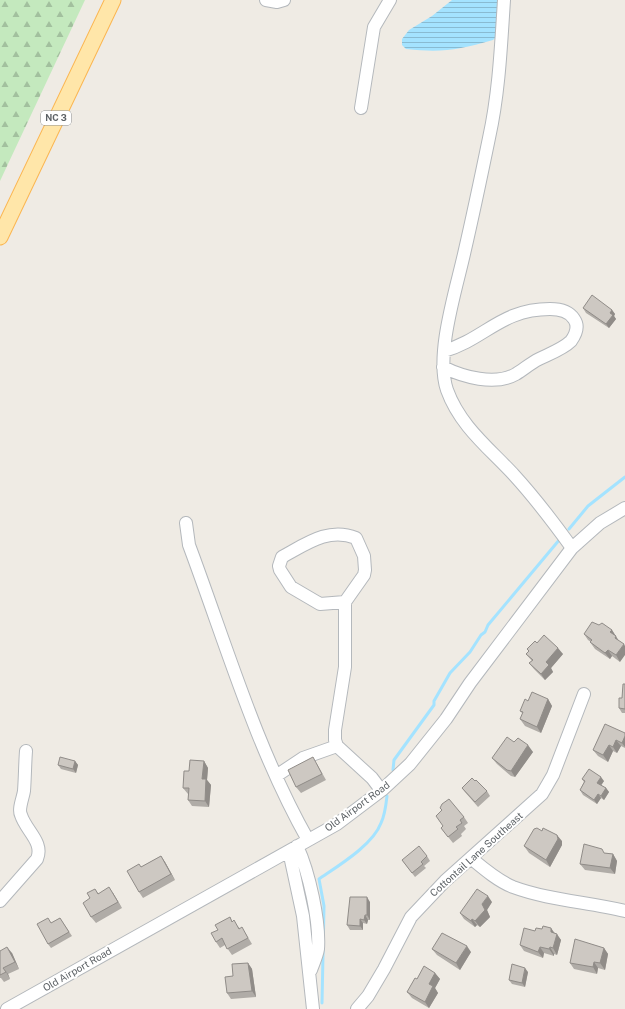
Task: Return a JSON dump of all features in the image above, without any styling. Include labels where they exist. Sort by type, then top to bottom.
[{"type":"main road","name":"NC 3","points":[[0,236],[113,0]]},
{"type":"street","points":[[266,0],[277,2],[284,0]]},
{"type":"street","points":[[360,108],[374,27],[390,0]]},
{"type":"street","points":[[504,0],[501,47],[489,139],[484,153],[482,174],[447,331],[443,367],[447,390],[461,418],[480,441],[514,474],[537,501],[572,548]]},
{"type":"street","points":[[443,367],[454,372],[488,379],[515,375],[536,360],[569,342],[577,328],[577,323],[573,317],[558,309],[527,311],[513,315],[498,322],[458,347],[444,351]]},
{"type":"street","name":"Old Airport Road","points":[[7,1009],[337,824],[381,790],[410,764],[442,725],[470,683],[572,548],[600,523],[625,508]]},
{"type":"street","points":[[186,523],[189,545],[246,703],[276,776],[307,871],[316,924],[318,950],[310,975],[313,1009]]},
{"type":"street","points":[[345,602],[320,604],[291,587],[280,570],[279,566],[282,557],[326,534],[348,535],[356,538],[364,556],[364,575],[345,602],[345,667],[334,730],[337,746],[372,778],[381,790]]},
{"type":"street","name":"Cottontail Lane Southeast","points":[[357,1009],[368,996],[411,917],[445,881],[472,859],[542,794],[556,769],[584,694]]},
{"type":"street","points":[[276,776],[303,758],[337,746]]},
{"type":"street","points":[[0,901],[37,859],[40,852],[37,841],[29,833],[20,814],[24,791],[26,751]]},
{"type":"street","points":[[472,859],[488,872],[512,886],[556,898],[590,903],[625,911]]},
{"type":"green space","points":[[0,0],[85,0],[0,181]]},
{"type":"water","points":[[452,0],[501,0],[496,37],[493,40],[481,43],[440,51],[406,49],[402,45],[402,39],[409,30],[432,16]]},
{"type":"building","points":[[592,295],[612,310],[610,313],[613,315],[606,324],[583,308]]},
{"type":"building","points":[[592,622],[599,625],[602,623],[612,630],[610,632],[616,636],[615,638],[624,644],[616,655],[608,650],[605,653],[590,642],[592,640],[584,634]]},
{"type":"building","points":[[544,635],[558,648],[546,662],[549,665],[541,674],[529,663],[533,660],[526,654],[529,651],[527,649],[535,641],[537,643]]},
{"type":"building","points":[[623,684],[625,684],[625,709],[619,708],[619,698],[622,698]]},
{"type":"building","points":[[532,692],[548,699],[537,727],[520,719],[523,712],[520,711],[525,699],[528,701]]},
{"type":"building","points":[[605,724],[625,733],[625,736],[622,743],[616,740],[613,747],[609,745],[603,755],[593,750]]},
{"type":"building","points":[[507,737],[514,742],[518,738],[528,745],[511,771],[507,770],[492,758]]},
{"type":"building","points":[[60,757],[75,761],[73,769],[58,765]]},
{"type":"building","points":[[313,757],[322,774],[296,787],[288,770]]},
{"type":"building","points":[[190,760],[204,761],[202,779],[206,779],[205,801],[188,800],[189,788],[183,788],[184,771],[189,771]]},
{"type":"building","points":[[589,769],[601,777],[597,783],[606,788],[601,796],[598,794],[594,800],[580,790],[585,781],[582,779]]},
{"type":"building","points":[[472,778],[487,791],[475,802],[462,788]]},
{"type":"building","points":[[449,799],[464,817],[460,820],[462,823],[456,827],[458,829],[448,837],[441,828],[443,826],[436,816],[442,810],[440,808],[442,804]]},
{"type":"building","points":[[537,828],[542,831],[543,828],[557,835],[558,839],[546,860],[524,846],[534,829]]},
{"type":"building","points":[[584,844],[602,849],[604,853],[613,854],[610,868],[580,864]]},
{"type":"building","points":[[419,846],[427,856],[421,862],[423,864],[412,873],[402,860]]},
{"type":"building","points":[[161,856],[171,874],[139,892],[127,871],[139,864],[141,867]]},
{"type":"building","points":[[109,887],[118,902],[91,917],[83,903],[90,898],[87,893],[95,889],[98,894]]},
{"type":"building","points":[[477,889],[488,896],[482,904],[485,910],[475,921],[472,919],[471,921],[460,913]]},
{"type":"building","points":[[350,897],[367,897],[367,915],[365,915],[364,920],[360,919],[360,926],[347,925]]},
{"type":"building","points":[[230,917],[232,922],[234,920],[239,929],[242,927],[248,938],[227,949],[222,938],[216,942],[211,933],[218,930],[215,925]]},
{"type":"building","points":[[48,918],[51,923],[60,918],[69,932],[48,944],[37,924]]},
{"type":"building","points":[[543,926],[551,928],[551,932],[557,934],[553,948],[550,947],[549,949],[540,947],[538,952],[520,945],[524,928],[535,931],[536,928],[542,929]]},
{"type":"building","points":[[442,933],[467,946],[456,963],[432,949]]},
{"type":"building","points":[[575,939],[604,948],[600,963],[594,962],[593,967],[570,963]]},
{"type":"building","points":[[7,947],[15,962],[3,968],[6,972],[0,975],[0,951]]},
{"type":"building","points":[[248,963],[252,991],[227,993],[225,977],[233,976],[232,964]]},
{"type":"building","points":[[512,964],[525,968],[522,983],[509,980]]},
{"type":"building","points":[[424,966],[435,973],[429,984],[433,986],[425,1002],[407,992],[415,978],[417,979]]},
{"type":"waterway","points":[[569,529],[588,506],[625,477]]},
{"type":"waterway","points":[[393,770],[394,760],[434,705],[434,701],[450,673],[470,652],[481,635],[485,632],[488,625],[560,539]]},
{"type":"waterway","points":[[322,1003],[324,906],[319,879],[345,861],[371,839],[382,820],[387,796]]}]
